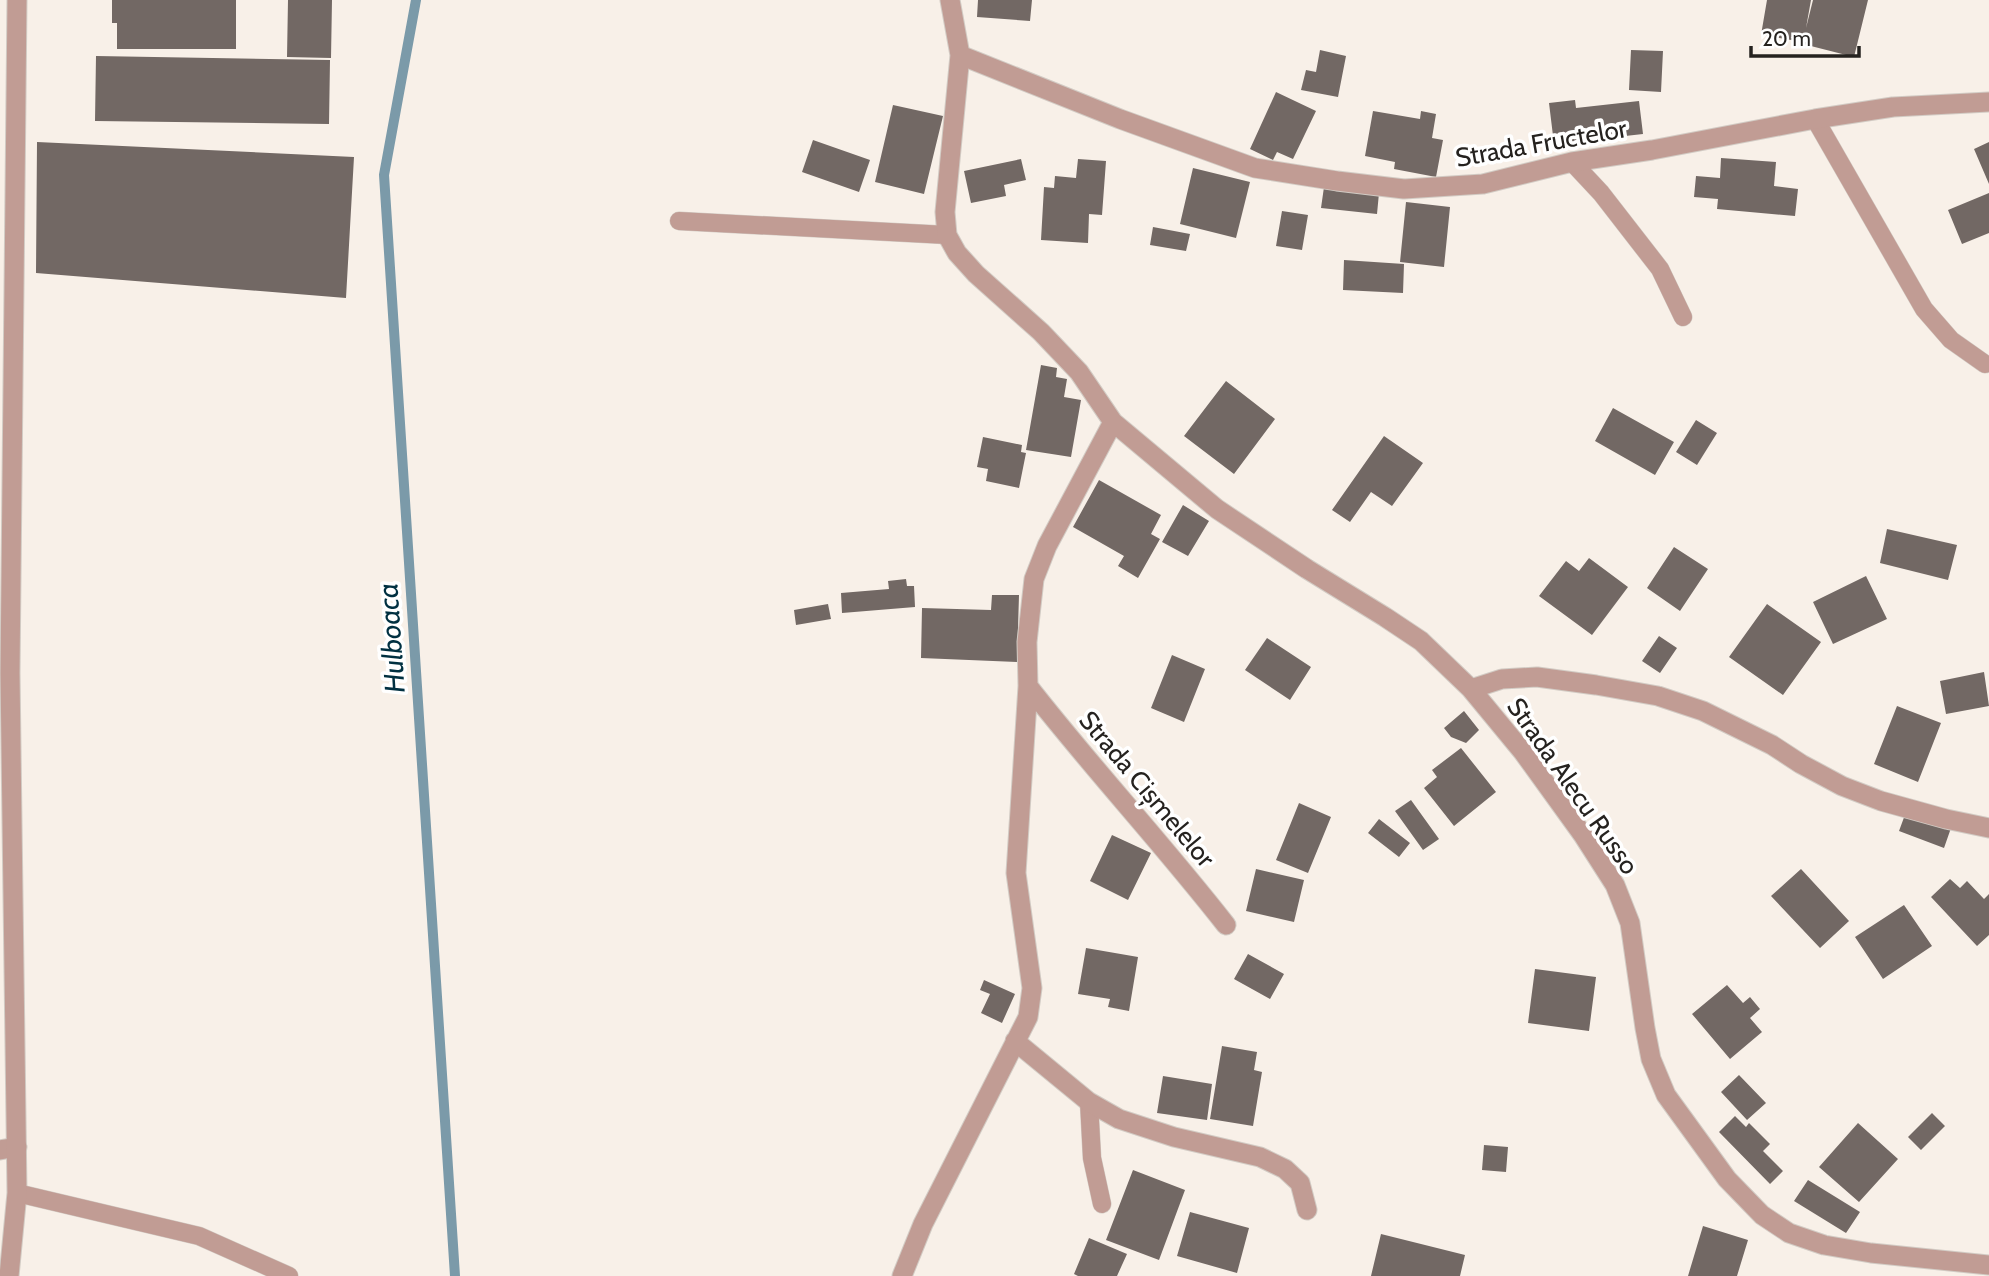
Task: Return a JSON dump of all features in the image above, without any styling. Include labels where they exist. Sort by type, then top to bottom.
[{"type":"street","points":[[9,1276],[17,1193],[8,1148],[5,675],[17,0]]},
{"type":"street","points":[[947,235],[945,212],[960,55],[950,0]]},
{"type":"street","name":"Strada Fructelor","points":[[960,55],[1120,119],[1255,168],[1404,189],[1483,184],[1572,162],[1893,107],[1989,102]]},
{"type":"street","name":"Strada Alecu Russo","points":[[947,235],[957,253],[976,274],[1041,332],[1079,372],[1113,422],[1217,509],[1421,641],[1471,689],[1523,752],[1615,884],[1630,923],[1651,1059],[1666,1095],[1727,1179],[1762,1215],[1789,1233],[1824,1245],[1989,1265]]},
{"type":"street","points":[[902,1276],[923,1224],[1028,1017],[1032,988],[1016,873],[1028,686],[1027,642],[1034,579],[1046,546],[1113,422]]},
{"type":"street","points":[[1471,689],[1502,679],[1537,677],[1658,696],[1703,711],[1772,744],[1801,764],[1842,786],[1881,801],[1989,828]]},
{"type":"street","name":"Strada Cișmelelor","points":[[1028,686],[1069,739],[1226,925]]},
{"type":"street","points":[[1015,1041],[1090,1102],[1119,1119],[1174,1137],[1260,1157],[1285,1169],[1300,1183],[1307,1210]]},
{"type":"lane","points":[[1815,119],[1924,309],[1951,340],[1985,364]]},
{"type":"lane","points":[[1572,162],[1601,193],[1660,270],[1683,317]]},
{"type":"lane","points":[[679,220],[947,235]]},
{"type":"lane","points":[[1090,1102],[1092,1158],[1102,1204]]},
{"type":"lane","points":[[17,1193],[199,1236],[289,1276]]},
{"type":"building","points":[[112,0],[236,0],[236,49],[117,49],[117,23],[112,23]]},
{"type":"building","points":[[288,0],[332,0],[331,58],[287,57]]},
{"type":"building","points":[[978,0],[1032,0],[1030,21],[977,17]]},
{"type":"building","points":[[1767,0],[1811,0],[1806,28],[1813,0],[1868,0],[1854,57],[1803,42],[1761,35]]},
{"type":"building","points":[[1320,50],[1346,56],[1338,97],[1301,90],[1306,70],[1316,72]]},
{"type":"building","points":[[1631,50],[1663,51],[1661,92],[1629,90]]},
{"type":"building","points":[[96,56],[330,60],[329,124],[95,121]]},
{"type":"building","points":[[1276,92],[1316,111],[1293,159],[1277,152],[1273,160],[1250,149]]},
{"type":"building","points":[[1575,100],[1576,108],[1639,101],[1643,134],[1554,144],[1549,103]]},
{"type":"building","points":[[893,105],[943,116],[924,194],[875,182]]},
{"type":"building","points":[[1373,111],[1420,119],[1421,111],[1436,114],[1432,138],[1443,140],[1436,177],[1394,169],[1395,162],[1365,156]]},
{"type":"building","points":[[813,140],[870,160],[859,192],[802,172]]},
{"type":"building","points":[[37,142],[354,157],[346,298],[36,273]]},
{"type":"building","points":[[1989,142],[1989,184],[1974,149]]},
{"type":"building","points":[[1721,158],[1776,162],[1774,186],[1798,189],[1795,216],[1717,209],[1718,199],[1694,197],[1696,176],[1720,178]]},
{"type":"building","points":[[1021,159],[1026,180],[1004,185],[1006,196],[971,203],[964,171]]},
{"type":"building","points":[[1078,159],[1106,161],[1102,215],[1089,214],[1088,243],[1041,240],[1044,187],[1054,188],[1055,176],[1076,178]]},
{"type":"building","points":[[1193,168],[1250,182],[1236,238],[1180,224]]},
{"type":"building","points":[[1324,187],[1379,193],[1377,214],[1321,208]]},
{"type":"building","points":[[1989,193],[1989,233],[1962,244],[1948,210]]},
{"type":"building","points":[[1406,202],[1450,207],[1444,267],[1400,262]]},
{"type":"building","points":[[1282,211],[1308,215],[1302,250],[1276,246]]},
{"type":"building","points":[[1153,227],[1190,234],[1186,251],[1150,245]]},
{"type":"building","points":[[1344,260],[1404,264],[1403,293],[1343,290]]},
{"type":"building","points":[[1041,365],[1057,368],[1056,377],[1067,379],[1064,397],[1081,400],[1071,457],[1026,450]]},
{"type":"building","points":[[1226,381],[1275,419],[1234,474],[1184,436]]},
{"type":"building","points":[[1613,408],[1674,442],[1655,475],[1595,441]]},
{"type":"building","points":[[1696,420],[1717,433],[1697,465],[1676,452]]},
{"type":"building","points":[[1384,436],[1423,463],[1392,506],[1371,492],[1350,522],[1332,510]]},
{"type":"building","points":[[983,437],[1022,445],[1021,452],[1026,453],[1019,488],[986,481],[988,469],[977,467]]},
{"type":"building","points":[[1099,480],[1161,515],[1151,534],[1160,539],[1138,578],[1118,566],[1124,556],[1073,527]]},
{"type":"building","points":[[1183,505],[1209,521],[1188,556],[1162,542]]},
{"type":"building","points":[[1887,529],[1957,545],[1948,580],[1880,563]]},
{"type":"building","points":[[1674,547],[1708,569],[1680,611],[1647,588]]},
{"type":"building","points":[[1589,558],[1628,587],[1592,635],[1539,596],[1566,561],[1579,571]]},
{"type":"building","points":[[1866,576],[1887,619],[1833,644],[1813,602]]},
{"type":"building","points":[[906,579],[907,586],[914,586],[915,607],[842,613],[841,593],[889,589],[888,581]]},
{"type":"building","points":[[992,595],[1019,595],[1017,662],[921,658],[922,608],[991,610]]},
{"type":"building","points":[[828,604],[831,619],[796,625],[794,610]]},
{"type":"building","points":[[1767,604],[1821,642],[1783,695],[1729,657]]},
{"type":"building","points":[[1659,636],[1677,648],[1660,673],[1642,661]]},
{"type":"building","points":[[1267,638],[1311,667],[1290,700],[1245,670]]},
{"type":"building","points":[[1172,655],[1205,669],[1184,722],[1151,708]]},
{"type":"building","points":[[1984,672],[1989,706],[1946,714],[1940,681]]},
{"type":"building","points":[[1897,706],[1941,723],[1918,782],[1874,764]]},
{"type":"building","points":[[1464,711],[1479,730],[1466,743],[1451,737],[1444,728]]},
{"type":"building","points":[[1461,748],[1496,792],[1454,826],[1424,788],[1437,777],[1432,770]]},
{"type":"building","points":[[1411,800],[1439,839],[1423,850],[1395,811]]},
{"type":"building","points":[[1299,803],[1331,817],[1308,873],[1276,860]]},
{"type":"building","points":[[1906,812],[1951,828],[1944,848],[1899,831]]},
{"type":"building","points":[[1379,819],[1410,843],[1399,857],[1368,833]]},
{"type":"building","points":[[1112,835],[1151,853],[1128,900],[1090,881]]},
{"type":"building","points":[[1256,869],[1304,880],[1294,922],[1246,911]]},
{"type":"building","points":[[1801,869],[1849,921],[1820,948],[1771,896]]},
{"type":"building","points":[[1950,879],[1960,888],[1967,881],[1984,899],[1989,894],[1989,935],[1977,946],[1931,897]]},
{"type":"building","points":[[1904,905],[1932,946],[1883,979],[1855,937]]},
{"type":"building","points":[[1086,948],[1138,957],[1129,1011],[1108,1007],[1110,999],[1078,994]]},
{"type":"building","points":[[1248,954],[1284,974],[1270,999],[1234,979]]},
{"type":"building","points":[[1535,969],[1596,977],[1589,1031],[1528,1023]]},
{"type":"building","points":[[984,980],[1015,994],[1002,1023],[981,1013],[990,994],[980,990]]},
{"type":"building","points":[[1727,985],[1743,1003],[1750,997],[1760,1009],[1750,1018],[1762,1032],[1730,1059],[1692,1014]]},
{"type":"building","points":[[1222,1046],[1257,1052],[1254,1070],[1262,1072],[1253,1126],[1210,1119]]},
{"type":"building","points":[[1739,1075],[1766,1103],[1747,1120],[1721,1092]]},
{"type":"building","points":[[1163,1076],[1212,1084],[1207,1120],[1157,1113]]},
{"type":"building","points":[[1932,1113],[1945,1126],[1921,1150],[1908,1137]]},
{"type":"building","points":[[1735,1116],[1746,1127],[1749,1123],[1770,1144],[1763,1151],[1783,1171],[1770,1184],[1719,1132]]},
{"type":"building","points":[[1858,1123],[1898,1159],[1859,1202],[1819,1167]]},
{"type":"building","points":[[1484,1145],[1508,1147],[1506,1172],[1482,1170]]},
{"type":"building","points":[[1133,1170],[1185,1190],[1159,1260],[1106,1240]]},
{"type":"building","points":[[1808,1180],[1860,1212],[1846,1233],[1794,1201]]},
{"type":"building","points":[[1190,1212],[1249,1228],[1237,1273],[1177,1256]]},
{"type":"building","points":[[1703,1226],[1748,1240],[1737,1276],[1688,1276]]},
{"type":"building","points":[[1381,1234],[1465,1255],[1460,1276],[1371,1276]]},
{"type":"building","points":[[1089,1238],[1127,1254],[1117,1276],[1074,1274]]},
{"type":"waterway","name":"Hulboaca","points":[[416,0],[384,175],[455,1276]]}]
